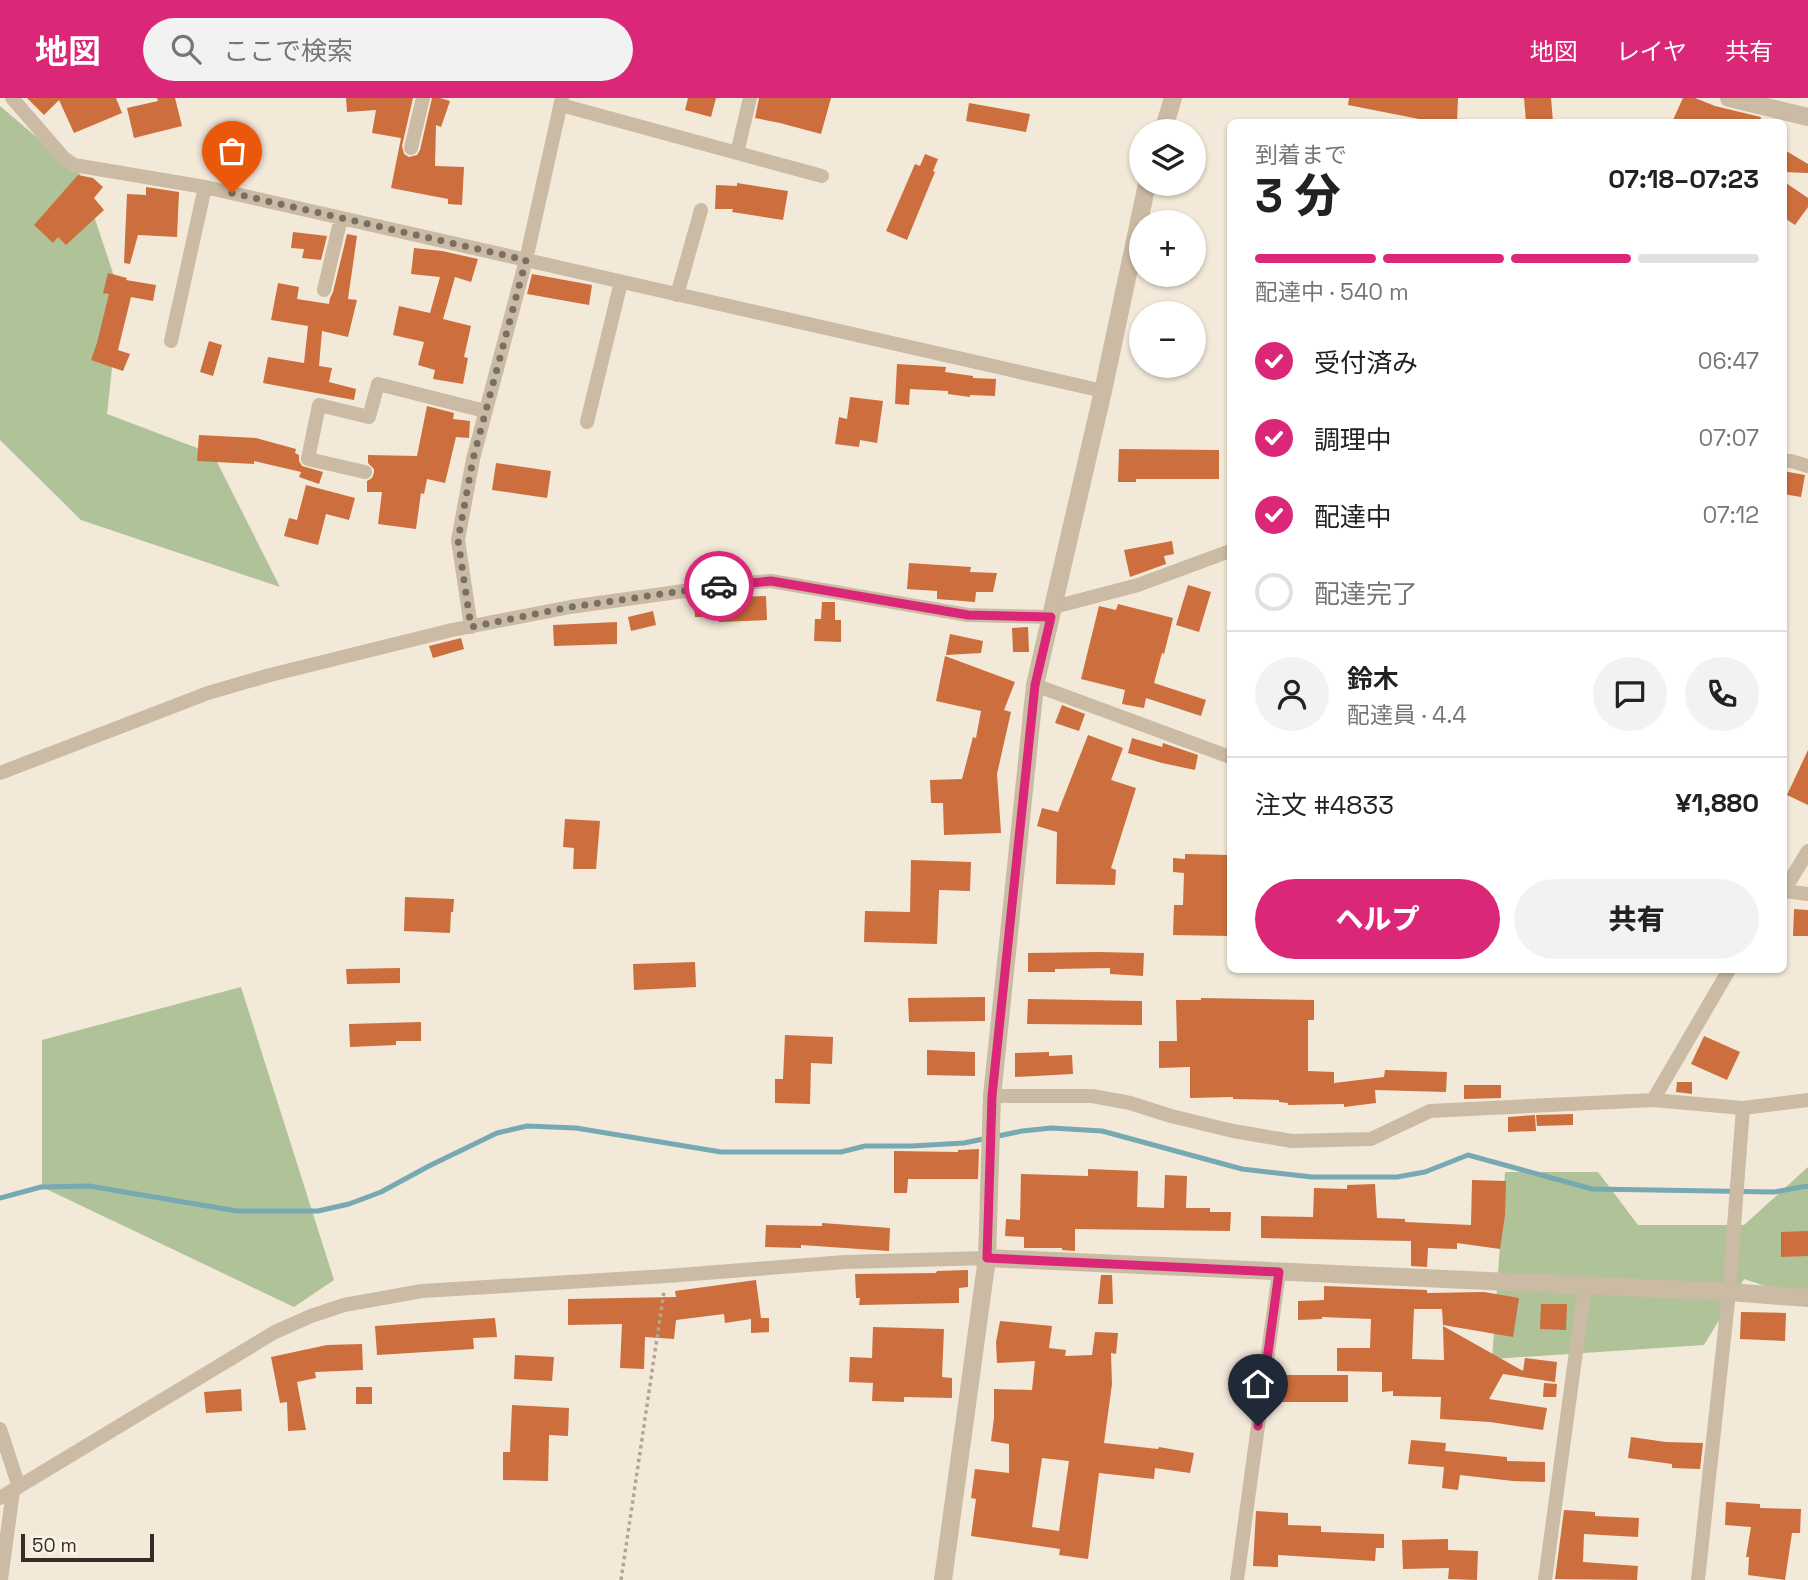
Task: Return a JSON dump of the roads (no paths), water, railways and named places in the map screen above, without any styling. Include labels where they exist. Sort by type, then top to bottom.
[{"type":"street","points":[[12,98],[64,158],[74,164],[205,187],[1103,391]]},
{"type":"street","points":[[411,148],[423,98]]},
{"type":"street","points":[[737,153],[750,98]]},
{"type":"street","points":[[1167,119],[1173,98]]},
{"type":"street","points":[[1730,98],[1808,117]]},
{"type":"street","points":[[471,627],[458,540],[473,459],[526,260],[562,102],[822,176]]},
{"type":"street","points":[[171,341],[205,187]]},
{"type":"street","points":[[943,1580],[987,1258],[992,1096],[1035,685],[1103,391],[1144,196]]},
{"type":"street","points":[[677,295],[701,210]]},
{"type":"street","points":[[324,290],[341,218]]},
{"type":"street","points":[[587,422],[621,282]]},
{"type":"street","points":[[365,472],[308,458],[319,405],[369,417],[378,384],[485,411]]},
{"type":"street","points":[[1787,461],[1808,466]]},
{"type":"street","points":[[0,773],[208,693],[270,675],[471,627],[583,605],[771,581],[968,615],[1052,612],[1138,585],[1227,552]]},
{"type":"street","points":[[1035,685],[1227,756]]},
{"type":"street","points":[[1787,886],[1808,851]]},
{"type":"street","points":[[1787,891],[1808,894]]},
{"type":"street","points":[[1653,1100],[1727,973]]},
{"type":"street","points":[[992,1096],[1092,1096],[1130,1103],[1233,1131],[1292,1141],[1371,1139],[1430,1111],[1653,1100],[1743,1108],[1808,1100]]},
{"type":"street","points":[[1698,1580],[1729,1292],[1743,1108]]},
{"type":"street","points":[[11,1492],[275,1332],[344,1305],[422,1292],[845,1262],[987,1258],[1729,1292],[1808,1298]]},
{"type":"street","points":[[1237,1580],[1279,1272]]},
{"type":"street","points":[[1545,1580],[1585,1285]]},
{"type":"street","points":[[0,1429],[11,1492],[1,1580]]},
{"type":"waterway","points":[[0,1198],[41,1187],[89,1186],[237,1211],[318,1211],[349,1204],[381,1192],[497,1133],[527,1126],[576,1128],[721,1152],[841,1152],[865,1146],[964,1143],[1052,1128],[1102,1131],[1242,1169],[1312,1177],[1397,1177],[1425,1172],[1468,1155],[1592,1189],[1774,1192],[1808,1186]]}]
